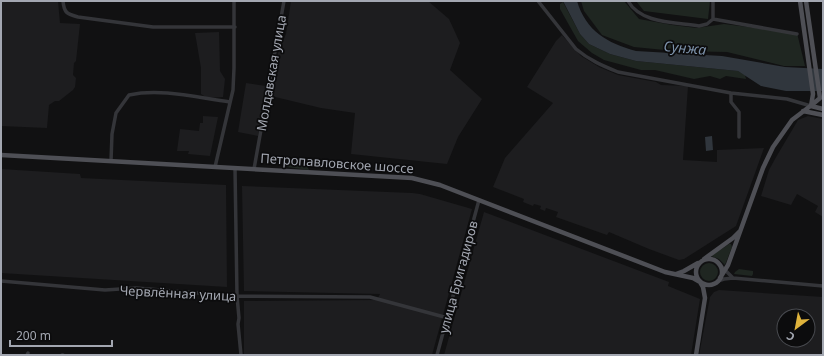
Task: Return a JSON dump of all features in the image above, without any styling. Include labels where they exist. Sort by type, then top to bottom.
[{"type":"main road","points":[[800,1],[814,94],[811,106]]},
{"type":"main road","points":[[806,1],[820,95],[823,104]]},
{"type":"main road","points":[[705,298],[725,271],[773,147],[792,120],[811,106],[820,95]]},
{"type":"main road","points":[[811,106],[823,109]]},
{"type":"main road","points":[[811,106],[822,115]]},
{"type":"main road","points":[[803,111],[822,115]]},
{"type":"main road","name":"Петропавловское шоссе","points":[[1,155],[412,178],[440,185],[661,270],[693,278],[700,282]]},
{"type":"main road","points":[[676,274],[701,261],[741,231]]},
{"type":"main road","points":[[696,355],[705,298],[704,287],[695,275],[697,266],[701,261],[711,259],[721,266],[722,270],[718,281]]},
{"type":"main road","points":[[700,282],[706,285],[718,281]]},
{"type":"street","points":[[63,1],[63,8],[68,14],[78,17],[153,27],[235,27]]},
{"type":"street","points":[[214,166],[230,102],[234,68],[234,1]]},
{"type":"street","name":"Молдавская улица","points":[[254,169],[284,1]]},
{"type":"street","points":[[538,1],[576,49],[584,56],[598,64],[618,72],[730,92],[787,99],[811,106]]},
{"type":"street","points":[[628,1],[639,14],[651,19],[699,26],[707,24],[712,19],[713,1]]},
{"type":"street","points":[[712,19],[797,34]]},
{"type":"street","points":[[730,92],[732,102],[739,112],[739,138]]},
{"type":"street","points":[[111,161],[112,134],[116,113],[129,95],[138,93],[167,94],[230,102]]},
{"type":"street","points":[[235,168],[237,296],[240,355]]},
{"type":"street","name":"улица Бригадиров","points":[[437,355],[479,200]]},
{"type":"street","points":[[721,266],[733,278]]},
{"type":"street","points":[[718,281],[733,278],[823,286]]},
{"type":"street","name":"Червлённая улица","points":[[1,281],[105,290],[136,288],[210,294],[216,297],[370,297],[448,318]]},
{"type":"shaded area","points":[[1,1],[58,1],[60,23],[80,24],[73,75],[76,78],[75,87],[59,101],[55,101],[49,105],[47,128],[1,126]]},
{"type":"shaded area","points":[[291,1],[428,1],[449,19],[460,43],[450,70],[482,99],[458,137],[447,164],[351,154],[355,113],[321,108],[271,96],[278,53],[286,34]]},
{"type":"shaded area","points":[[563,1],[577,1],[586,20],[592,28],[607,40],[626,48],[636,51],[722,56],[785,67],[823,69],[823,91],[786,91],[761,86],[738,71],[636,61],[610,54],[589,44],[580,34]]},
{"type":"shaded area","points":[[581,1],[624,1],[639,19],[672,25],[697,28],[724,24],[797,33],[805,66],[784,66],[727,52],[675,51],[634,47],[602,35],[584,11]]},
{"type":"shaded area","points":[[636,1],[710,1],[708,19],[644,11]]},
{"type":"shaded area","points":[[563,2],[580,34],[589,44],[610,54],[636,61],[738,71],[745,75],[746,79],[726,76],[720,79],[710,76],[694,79],[655,70],[641,70],[604,60],[592,53],[578,41],[560,9],[560,4]]},
{"type":"shaded area","points":[[219,32],[220,71],[225,79],[223,97],[207,98],[201,94],[201,68],[195,33]]},
{"type":"shaded area","points":[[562,35],[581,56],[599,67],[618,75],[656,82],[661,85],[688,86],[683,160],[717,162],[717,150],[764,148],[736,226],[684,259],[679,260],[609,232],[607,235],[556,217],[558,212],[546,208],[545,211],[540,209],[541,206],[534,204],[533,206],[523,202],[524,199],[493,187],[505,158],[553,103],[527,87],[556,41]]},
{"type":"shaded area","points":[[246,83],[266,86],[258,136],[238,132]]},
{"type":"shaded area","points":[[203,116],[218,117],[210,156],[188,154],[189,151],[177,151],[180,129],[199,131],[200,123],[203,123]]},
{"type":"shaded area","points":[[808,116],[823,119],[823,217],[815,212],[818,206],[797,194],[791,205],[761,196],[769,170],[775,159],[798,120]]},
{"type":"shaded area","points":[[712,136],[713,150],[706,151],[705,137]]},
{"type":"shaded area","points":[[287,164],[307,166],[309,170],[287,167]]},
{"type":"shaded area","points":[[1,169],[80,174],[81,178],[226,185],[227,287],[1,273]]},
{"type":"shaded area","points":[[242,186],[412,193],[472,209],[432,355],[244,355],[244,301],[377,300],[380,294],[244,291]]},
{"type":"shaded area","points":[[484,212],[669,282],[668,286],[700,299],[691,355],[444,355]]},
{"type":"shaded area","points":[[731,244],[732,247],[725,265],[719,259],[711,256]]},
{"type":"shaded area","points":[[709,263],[715,266],[718,272],[715,278],[709,281],[703,278],[700,272],[703,266]]},
{"type":"shaded area","points":[[739,269],[753,271],[753,274],[752,276],[734,274]]},
{"type":"shaded area","points":[[719,290],[823,297],[823,355],[699,355],[710,297],[714,292]]},
{"type":"water label","name":"Сунжа","points":[[685,48]]}]
